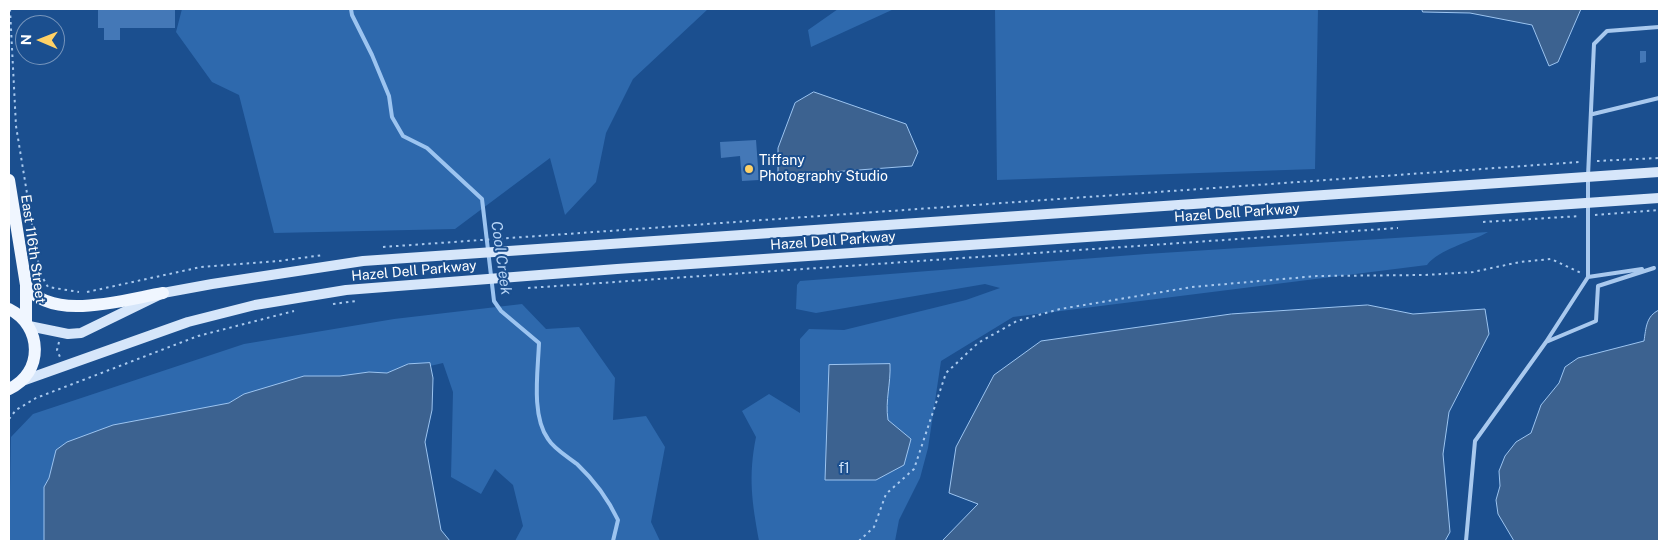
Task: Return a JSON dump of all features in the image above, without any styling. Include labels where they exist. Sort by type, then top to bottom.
[{"type":"main road","name":"Hazel Dell Parkway","points":[[27,324],[68,334],[81,333],[163,293],[344,264],[541,248],[1659,172]]},
{"type":"main road","name":"East 116th Street","points":[[9,180],[26,284],[27,324],[35,343],[35,355],[29,372],[13,388]]},
{"type":"main road","name":"Hazel Dell Parkway","points":[[13,388],[135,339],[231,311],[346,290],[451,281],[1659,198]]},
{"type":"main road","points":[[26,284],[39,299],[78,307],[163,293]]},
{"type":"main road","points":[[9,309],[27,324]]},
{"type":"lane","points":[[1466,541],[1475,441],[1546,342],[1588,277],[1588,176],[1593,114],[1594,44],[1607,31],[1659,27]]},
{"type":"lane","points":[[1593,114],[1659,98]]},
{"type":"lane","points":[[1546,342],[1596,320],[1598,286],[1654,268]]},
{"type":"lane","points":[[1588,277],[1659,268]]},
{"type":"path","points":[[10,9],[12,78],[20,161],[40,273],[48,287],[68,292],[95,291],[201,267],[279,261],[324,255]]},
{"type":"path","points":[[1595,161],[1659,158]]},
{"type":"path","points":[[380,248],[1581,162]]},
{"type":"path","points":[[1601,214],[1659,210]]},
{"type":"path","points":[[1474,223],[1579,216]]},
{"type":"path","points":[[544,287],[1399,228]]},
{"type":"path","points":[[859,541],[874,527],[886,494],[914,469],[946,373],[978,343],[1017,321],[1060,309],[1192,287],[1298,278],[1473,272],[1520,262],[1551,259],[1588,277]]},
{"type":"path","points":[[330,305],[364,300]]},
{"type":"path","points":[[9,419],[16,410],[36,398],[198,336],[296,310]]},
{"type":"path","points":[[59,342],[57,350],[60,359]]},
{"type":"green space","points":[[182,9],[708,9],[633,79],[606,133],[596,182],[565,215],[550,158],[455,229],[274,233],[239,95],[212,82],[176,32]]},
{"type":"green space","points":[[838,9],[894,9],[811,47],[808,30]]},
{"type":"green space","points":[[995,9],[1318,9],[1315,169],[997,180]]},
{"type":"green space","name":"f1","points":[[1488,232],[1447,250],[1432,259],[1427,265],[1013,317],[941,361],[928,448],[920,478],[899,520],[895,541],[759,541],[752,489],[752,465],[756,437],[742,411],[769,394],[800,413],[800,339],[809,329],[844,330],[966,300],[1000,288],[985,284],[816,313],[796,309],[797,285],[800,281],[1146,254]]},
{"type":"green space","points":[[522,304],[546,329],[579,327],[615,378],[613,420],[646,416],[665,447],[651,522],[660,541],[515,541],[523,526],[513,485],[495,469],[481,494],[451,477],[453,392],[443,363],[430,366],[429,363],[408,364],[387,373],[369,372],[340,376],[244,394],[229,403],[172,416],[56,450],[49,478],[44,487],[44,541],[9,541],[11,437],[33,414],[244,344],[394,319]]},
{"type":"shaded area","points":[[1422,9],[1581,9],[1558,62],[1549,66],[1532,25],[1470,13],[1423,12]]},
{"type":"shaded area","points":[[814,92],[906,124],[918,152],[912,166],[778,176],[778,148],[795,103]]},
{"type":"shaded area","points":[[1368,305],[1413,314],[1485,309],[1489,334],[1449,412],[1443,454],[1450,532],[1445,541],[942,541],[978,504],[949,493],[956,447],[994,375],[1041,341],[1231,314]]},
{"type":"shaded area","points":[[1659,310],[1659,541],[1514,541],[1498,514],[1496,500],[1500,486],[1499,471],[1505,456],[1516,442],[1531,433],[1541,405],[1559,383],[1565,367],[1578,358],[1644,341],[1649,319]]},
{"type":"shaded area","points":[[430,363],[433,378],[432,410],[425,442],[441,530],[450,541],[44,541],[44,487],[49,478],[56,450],[67,442],[113,425],[229,403],[244,394],[304,376],[340,376],[369,372],[387,373],[408,364]]},
{"type":"shaded area","points":[[890,364],[888,420],[911,439],[904,465],[876,480],[825,480],[829,365]]},
{"type":"building","points":[[98,9],[175,9],[175,28],[120,28],[120,40],[104,40],[104,28],[98,28]]},
{"type":"building","points":[[1640,51],[1646,51],[1646,62],[1640,63]]},
{"type":"building","name":"Tiffany Photography Studio","points":[[756,140],[759,180],[742,181],[740,156],[721,158],[720,142]]},
{"type":"waterway","name":"Cool Creek","points":[[351,9],[389,96],[392,117],[403,136],[427,148],[482,199],[494,301],[501,311],[539,343],[537,405],[543,429],[551,443],[584,470],[610,505],[618,520],[613,541]]},
{"type":"place","name":"Tiffany Photography Studio","points":[[749,169]]}]
